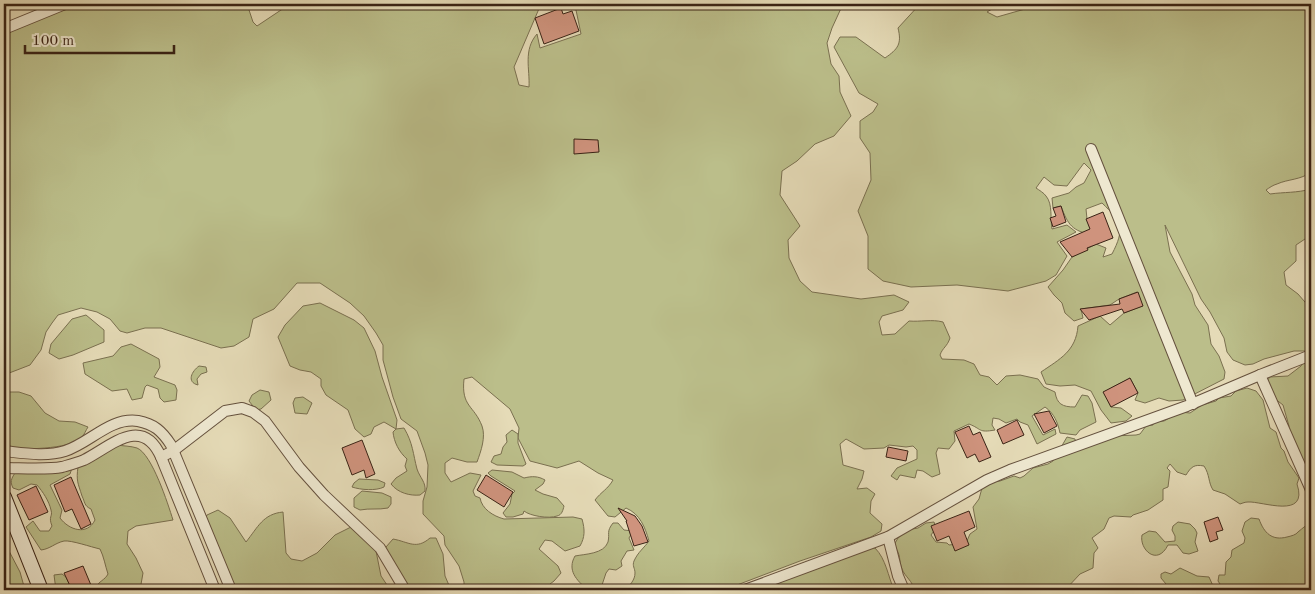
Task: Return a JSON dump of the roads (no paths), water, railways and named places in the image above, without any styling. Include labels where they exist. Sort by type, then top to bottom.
[{"type":"street","points":[[4,29],[65,4]]},
{"type":"street","points":[[1091,149],[1193,404]]},
{"type":"street","points":[[745,590],[888,538],[987,480],[1010,470],[1193,404],[1311,355]]},
{"type":"street","points":[[1260,375],[1311,490]]},
{"type":"street","points":[[161,457],[173,451],[225,411],[242,408],[253,412],[265,421],[299,467],[324,495],[380,548],[405,590]]},
{"type":"street","points":[[4,451],[48,454],[63,452],[78,446],[109,426],[128,420],[146,422],[162,431],[173,451],[231,590]]},
{"type":"street","points":[[4,468],[60,468],[83,460],[126,436],[138,436],[149,440],[158,450],[215,590]]},
{"type":"street","points":[[4,498],[41,590]]},
{"type":"street","points":[[888,538],[898,576],[904,590]]}]
